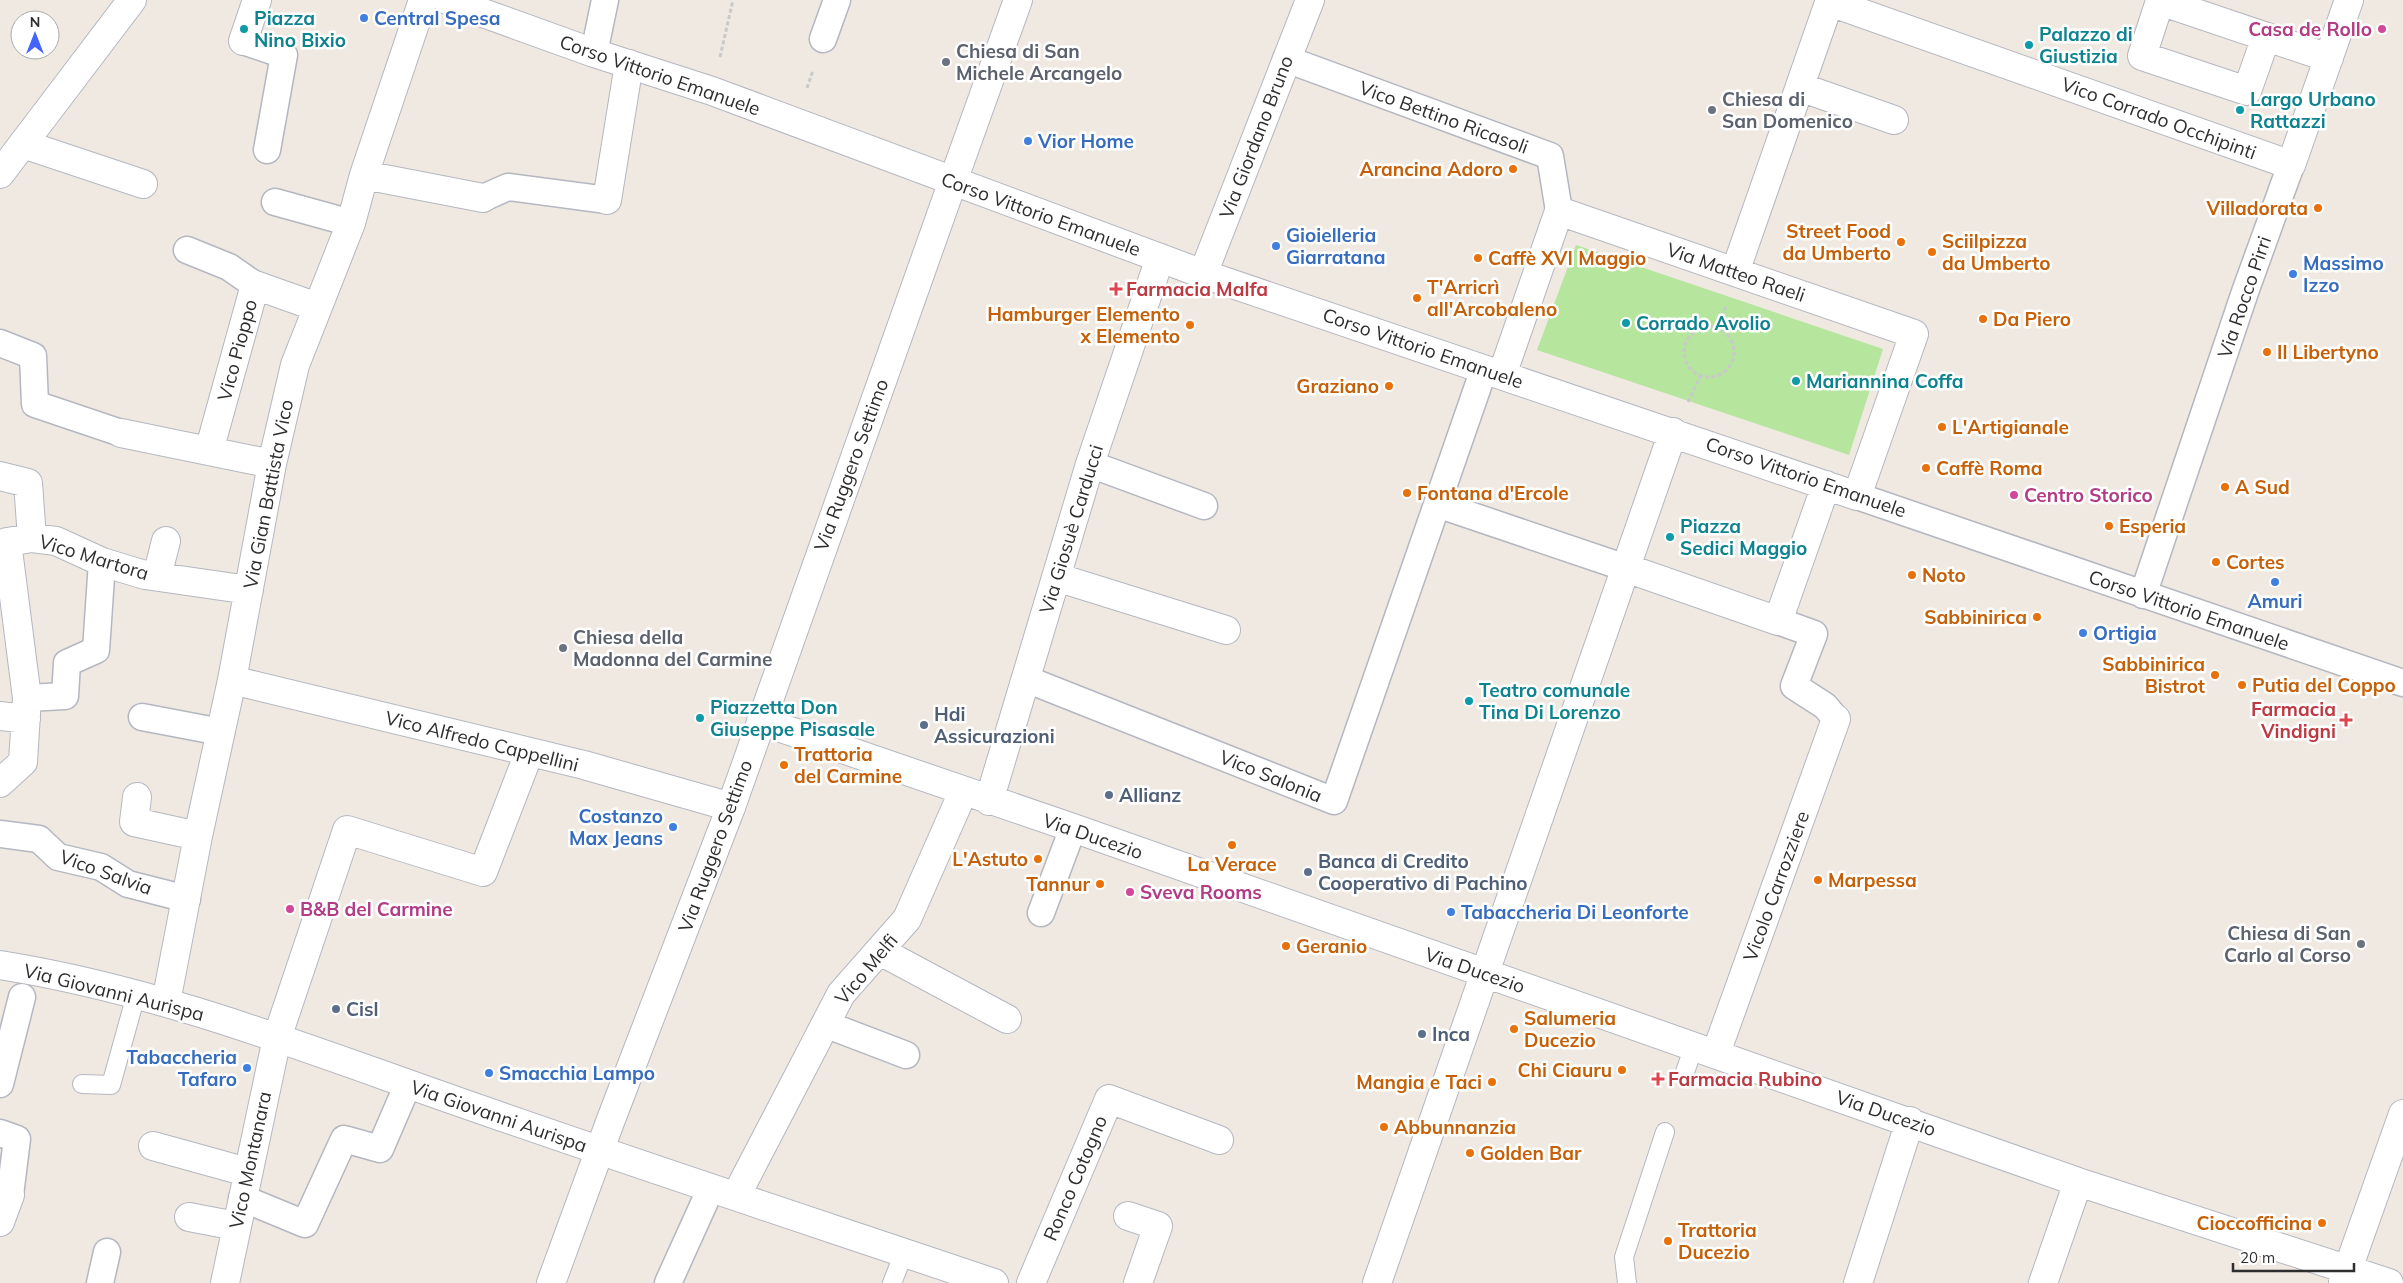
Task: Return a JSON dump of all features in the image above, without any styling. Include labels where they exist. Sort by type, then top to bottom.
[{"type":"street","points":[[0,174],[132,0]]},
{"type":"street","points":[[257,0],[253,44],[284,55],[267,150]]},
{"type":"street","name":"Via Gian Battista Vico","points":[[166,1002],[198,836],[232,680],[272,464],[295,365],[351,223],[364,175],[423,0]]},
{"type":"street","name":"Corso Vittorio Emanuele","points":[[447,0],[795,122],[1203,274],[1674,432],[2403,683]]},
{"type":"street","points":[[594,53],[605,0]]},
{"type":"street","points":[[823,39],[837,0]]},
{"type":"street","name":"Via Ruggero Settimo","points":[[551,1283],[731,807],[1018,0]]},
{"type":"street","name":"Via Giordano Bruno","points":[[1203,274],[1310,0]]},
{"type":"street","name":"Via Rocco Pirri","points":[[2143,595],[2245,292],[2350,0]]},
{"type":"street","points":[[1735,272],[1830,1]]},
{"type":"street","name":"Vico Corrado Occhipinti","points":[[1830,1],[2291,165]]},
{"type":"street","points":[[2266,37],[2329,58]]},
{"type":"street","name":"Vico Bettino Ricasoli","points":[[1286,59],[1550,156],[1559,211]]},
{"type":"street","points":[[364,175],[483,198],[508,187],[607,200],[629,64]]},
{"type":"street","points":[[1800,87],[1894,120]]},
{"type":"street","points":[[23,144],[143,184]]},
{"type":"street","points":[[275,202],[351,223]]},
{"type":"street","points":[[1559,211],[1437,504],[1814,634],[1794,686],[1826,706],[1836,719]]},
{"type":"street","name":"Via Matteo Raeli","points":[[1559,211],[1914,334],[1858,496]]},
{"type":"street","points":[[187,250],[229,266],[255,285]]},
{"type":"street","name":"Via Giosuè Carducci","points":[[989,801],[1090,464],[1160,258]]},
{"type":"street","name":"Vico Pioppo","points":[[209,451],[255,285],[317,307]]},
{"type":"street","points":[[0,343],[33,356],[35,404],[121,434],[272,464]]},
{"type":"street","points":[[1377,1283],[1674,432]]},
{"type":"street","points":[[1090,464],[1204,506]]},
{"type":"street","points":[[0,476],[28,483],[32,538]]},
{"type":"street","points":[[1778,621],[1826,485]]},
{"type":"street","name":"Vico Salonia","points":[[1026,679],[1334,800],[1437,504]]},
{"type":"street","name":"Vico Martora","points":[[0,783],[23,762],[4,562],[7,542],[32,538],[56,541],[102,562],[157,576],[249,590]]},
{"type":"street","points":[[157,576],[166,541]]},
{"type":"street","points":[[18,711],[65,696],[67,663],[96,650],[102,562]]},
{"type":"street","points":[[1056,578],[1226,630]]},
{"type":"street","name":"Vico Alfredo Cappellini","points":[[232,680],[584,765],[731,807]]},
{"type":"street","points":[[142,717],[220,732]]},
{"type":"street","name":"Vicolo Carrozziere","points":[[1705,1050],[1836,719]]},
{"type":"street","name":"Via Ducezio","points":[[761,722],[1073,828],[1485,974],[1910,1121],[2345,1276],[2389,1283]]},
{"type":"street","name":"Vico Montanara","points":[[224,1283],[277,1038],[347,830],[483,872],[529,752]]},
{"type":"street","name":"Vico Melfi","points":[[724,1192],[841,994],[907,919],[963,792]]},
{"type":"street","points":[[138,797],[134,822],[198,836]]},
{"type":"street","points":[[1042,913],[1073,828]]},
{"type":"street","name":"Vico Salvia","points":[[0,834],[39,839],[58,857],[100,867],[128,884],[187,898]]},
{"type":"street","points":[[880,951],[1007,1019]]},
{"type":"street","name":"Via Giovanni Aurispa","points":[[0,965],[166,1002],[277,1038],[600,1151],[994,1283]]},
{"type":"street","points":[[0,1084],[22,997]]},
{"type":"street","points":[[825,1024],[906,1055]]},
{"type":"street","points":[[153,1146],[244,1185],[305,1224],[344,1138],[380,1149],[408,1084]]},
{"type":"street","name":"Ronco Cotogno","points":[[1031,1283],[1109,1099],[1219,1140]]},
{"type":"street","points":[[2345,1276],[2403,1114]]},
{"type":"street","points":[[1858,1283],[1910,1121]]},
{"type":"street","points":[[0,1133],[17,1138],[10,1195],[0,1222]]},
{"type":"street","points":[[2043,1283],[2078,1182]]},
{"type":"street","points":[[668,1283],[724,1192]]},
{"type":"street","points":[[1128,1216],[1158,1226],[1138,1283]]},
{"type":"street","points":[[188,1217],[236,1226]]},
{"type":"street","points":[[100,1283],[106,1252]]},
{"type":"lane","points":[[82,1084],[111,1085],[136,995]]},
{"type":"lane","points":[[1685,1072],[1705,1050]]},
{"type":"lane","points":[[1628,1283],[1624,1258],[1665,1132]]},
{"type":"lane","points":[[892,1283],[904,1253]]},
{"type":"path","points":[[712,92],[734,0]]},
{"type":"path","points":[[795,122],[823,39]]},
{"type":"path","points":[[1718,329],[1726,306]]},
{"type":"path","points":[[1708,327],[1718,329],[1726,334],[1732,342],[1735,351],[1733,360],[1728,369],[1720,375],[1711,377],[1701,375],[1686,363],[1684,353],[1686,344],[1698,329],[1708,327]]},
{"type":"green space","points":[[1576,245],[1883,349],[1849,455],[1537,350]]},
{"type":"place","name":"Central Spesa","points":[[364,18]]},
{"type":"place","name":"Piazza Nino Bixio","points":[[244,29]]},
{"type":"place","name":"Casa de Rollo","points":[[2382,29]]},
{"type":"place","name":"Palazzo di Giustizia","points":[[2029,45]]},
{"type":"place","name":"Chiesa di San Michele Arcangelo","points":[[946,62]]},
{"type":"place","name":"Chiesa di San Domenico","points":[[1712,110]]},
{"type":"place","name":"Largo Urbano Rattazzi","points":[[2240,110]]},
{"type":"place","name":"Vior Home","points":[[1028,141]]},
{"type":"place","name":"Arancina Adoro","points":[[1513,169]]},
{"type":"place","name":"Villadorata","points":[[2318,208]]},
{"type":"place","name":"Street Food da Umberto","points":[[1901,242]]},
{"type":"place","name":"Gioielleria Giarratana","points":[[1276,246]]},
{"type":"place","name":"Sciilpizza da Umberto","points":[[1932,252]]},
{"type":"place","name":"Caffè XVI Maggio","points":[[1478,258]]},
{"type":"place","name":"Massimo Izzo","points":[[2293,274]]},
{"type":"place","name":"Farmacia Malfa","points":[[1116,289]]},
{"type":"place","name":"T'Arricrì all'Arcobaleno","points":[[1417,298]]},
{"type":"place","name":"Da Piero","points":[[1983,319]]},
{"type":"place","name":"Corrado Avolio","points":[[1626,323]]},
{"type":"place","name":"Hamburger Elemento x Elemento","points":[[1190,325]]},
{"type":"place","name":"Il Libertyno","points":[[2267,352]]},
{"type":"place","name":"Mariannina Coffa","points":[[1796,381]]},
{"type":"place","name":"Graziano","points":[[1389,386]]},
{"type":"place","name":"L'Artigianale","points":[[1942,427]]},
{"type":"place","name":"Caffè Roma","points":[[1926,468]]},
{"type":"place","name":"A Sud","points":[[2225,487]]},
{"type":"place","name":"Fontana d'Ercole","points":[[1407,493]]},
{"type":"place","name":"Centro Storico","points":[[2014,495]]},
{"type":"place","name":"Esperia","points":[[2109,526]]},
{"type":"place","name":"Piazza Sedici Maggio","points":[[1670,537]]},
{"type":"place","name":"Cortes","points":[[2216,562]]},
{"type":"place","name":"Noto","points":[[1912,575]]},
{"type":"place","name":"Amuri","points":[[2275,582]]},
{"type":"place","name":"Sabbinirica","points":[[2037,617]]},
{"type":"place","name":"Ortigia","points":[[2083,633]]},
{"type":"place","name":"Chiesa della Madonna del Carmine","points":[[563,648]]},
{"type":"place","name":"Sabbinirica Bistrot","points":[[2215,675]]},
{"type":"place","name":"Putia del Coppo","points":[[2242,685]]},
{"type":"place","name":"Teatro comunale Tina Di Lorenzo","points":[[1469,701]]},
{"type":"place","name":"Piazzetta Don Giuseppe Pisasale","points":[[700,718]]},
{"type":"place","name":"Farmacia Vindigni","points":[[2346,720]]},
{"type":"place","name":"Hdi Assicurazioni","points":[[924,725]]},
{"type":"place","name":"Trattoria del Carmine","points":[[784,765]]},
{"type":"place","name":"Allianz","points":[[1109,795]]},
{"type":"place","name":"Costanzo Max Jeans","points":[[673,827]]},
{"type":"place","name":"La Verace","points":[[1232,845]]},
{"type":"place","name":"L'Astuto","points":[[1038,859]]},
{"type":"place","name":"Banca di Credito Cooperativo di Pachino","points":[[1308,872]]},
{"type":"place","name":"Marpessa","points":[[1818,880]]},
{"type":"place","name":"Tannur","points":[[1100,884]]},
{"type":"place","name":"Sveva Rooms","points":[[1130,892]]},
{"type":"place","name":"B&B del Carmine","points":[[290,909]]},
{"type":"place","name":"Tabaccheria Di Leonforte","points":[[1451,912]]},
{"type":"place","name":"Chiesa di San Carlo al Corso","points":[[2361,944]]},
{"type":"place","name":"Geranio","points":[[1286,946]]},
{"type":"place","name":"Cisl","points":[[336,1009]]},
{"type":"place","name":"Salumeria Ducezio","points":[[1514,1029]]},
{"type":"place","name":"Inca","points":[[1422,1034]]},
{"type":"place","name":"Tabaccheria Tafaro","points":[[247,1068]]},
{"type":"place","name":"Chi Ciauru","points":[[1622,1070]]},
{"type":"place","name":"Smacchia Lampo","points":[[489,1073]]},
{"type":"place","name":"Farmacia Rubino","points":[[1658,1079]]},
{"type":"place","name":"Mangia e Taci","points":[[1492,1082]]},
{"type":"place","name":"Abbunnanzia","points":[[1384,1127]]},
{"type":"place","name":"Golden Bar","points":[[1470,1153]]},
{"type":"place","name":"Cioccofficina","points":[[2322,1223]]},
{"type":"place","name":"Trattoria Ducezio","points":[[1668,1241]]}]
